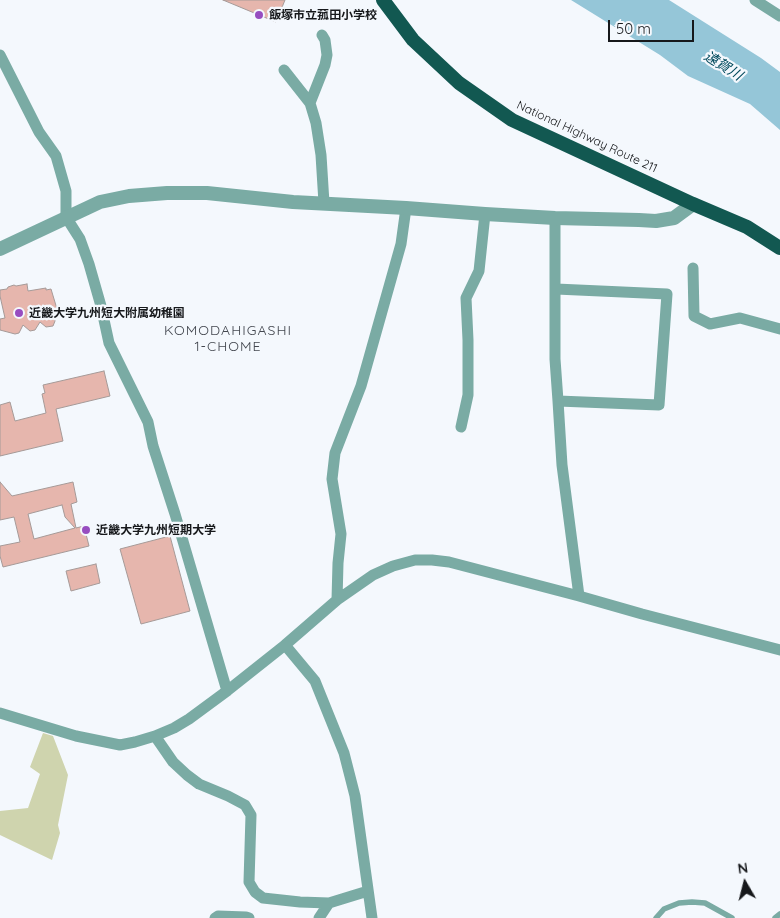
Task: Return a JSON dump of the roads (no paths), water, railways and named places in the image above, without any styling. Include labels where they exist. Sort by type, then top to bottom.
[{"type":"highway","name":"National Highway Route 211","points":[[383,0],[414,40],[459,83],[512,120],[747,227],[780,248]]},
{"type":"street","points":[[755,0],[780,16]]},
{"type":"street","points":[[310,102],[326,65],[327,55],[325,40],[322,35]]},
{"type":"street","points":[[0,55],[39,132],[56,156],[66,191],[66,217],[80,240],[89,264],[102,306],[109,343],[148,422],[153,446],[227,691]]},
{"type":"street","points":[[284,70],[310,102],[322,155],[324,203]]},
{"type":"street","points":[[0,249],[100,202],[129,196],[167,193],[207,193],[293,202],[555,218],[656,220],[674,218],[693,204]]},
{"type":"street","points":[[337,600],[341,534],[332,478],[335,453],[364,377],[401,244],[406,208]]},
{"type":"street","points":[[461,427],[468,395],[466,298],[479,270],[485,214]]},
{"type":"street","points":[[555,218],[555,359],[562,465],[579,596]]},
{"type":"street","points":[[693,268],[694,316],[710,324],[740,318],[780,329]]},
{"type":"street","points":[[556,289],[667,294],[659,405],[558,401]]},
{"type":"street","points":[[0,713],[76,736],[120,745],[154,736],[174,728],[189,719],[227,691],[285,645],[337,600],[372,574],[415,560],[450,562],[780,650]]},
{"type":"street","points":[[285,645],[314,681],[344,753],[355,796],[372,918]]},
{"type":"street","points":[[154,736],[172,762],[187,775],[200,784],[245,805],[251,815],[249,882],[255,892],[263,898],[329,903],[368,891]]},
{"type":"street","points":[[319,918],[329,903]]},
{"type":"street","points":[[214,918],[218,916],[246,916],[249,918]]},
{"type":"lane","points":[[656,918],[664,909],[678,903],[692,902],[705,903],[732,918]]},
{"type":"lane","points":[[775,918],[780,914]]},
{"type":"water","name":"遠賀川","points":[[571,0],[669,0],[780,72],[780,130],[750,104],[688,76],[660,55]]},
{"type":"place","name":"飯塚市立菰田小学校","points":[[259,15]]},
{"type":"place","name":"近畿大学九州短大附属幼稚園","points":[[19,313]]},
{"type":"place","name":"近畿大学九州短期大学","points":[[86,530]]},
{"type":"district","name":"KOMODAHIGASHI 1-CHOME","points":[[228,340]]}]
